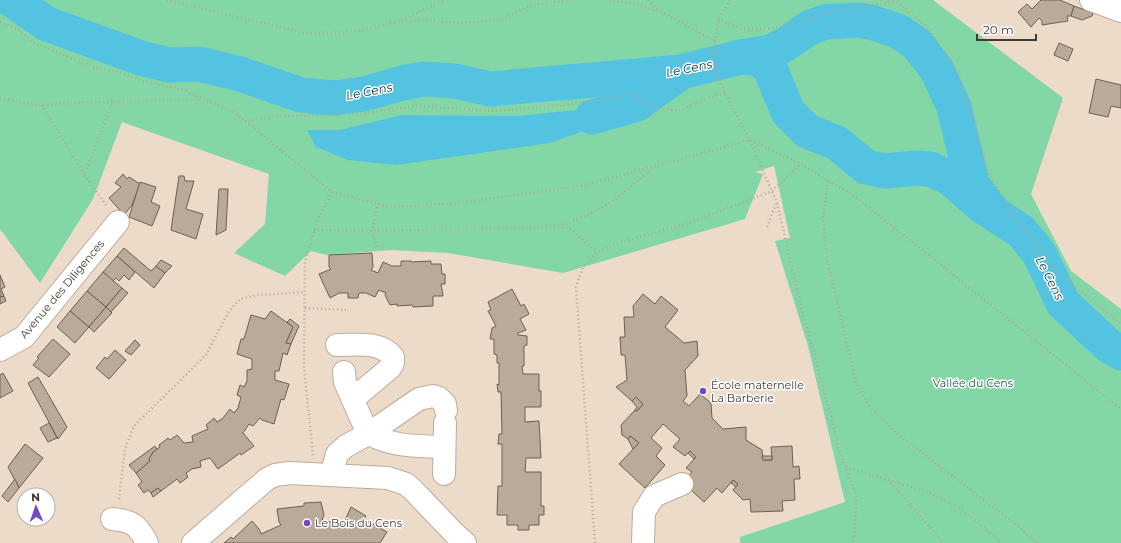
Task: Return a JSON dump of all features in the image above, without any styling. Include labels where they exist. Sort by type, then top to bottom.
[{"type":"street","points":[[1091,0],[1121,11]]},
{"type":"street","points":[[1121,0],[1121,7]]},
{"type":"street","name":"Avenue des Diligences","points":[[0,350],[24,337],[118,222]]},
{"type":"street","points":[[338,345],[377,346],[384,348],[393,357],[393,363],[390,368],[353,400]]},
{"type":"street","points":[[344,372],[345,382],[368,434],[384,441],[409,446],[444,447]]},
{"type":"street","points":[[331,475],[338,454],[346,446],[368,434],[420,399],[441,410],[444,447],[444,474]]},
{"type":"street","points":[[193,543],[258,485],[274,475],[290,473],[388,478],[406,484],[419,495],[455,534],[466,543]]},
{"type":"street","points":[[643,543],[644,512],[647,506],[654,496],[682,484]]},
{"type":"street","points":[[115,520],[128,522],[136,526],[147,543]]},
{"type":"path","points":[[167,0],[305,33],[352,32],[399,21],[429,20],[459,22],[500,20],[531,5],[569,0]]},
{"type":"path","points":[[399,21],[445,0]]},
{"type":"path","points":[[610,0],[636,4],[658,11],[715,41]]},
{"type":"path","points":[[648,0],[658,11]]},
{"type":"path","points":[[730,0],[718,19],[714,49],[719,79],[750,140],[777,203],[803,315],[838,447],[857,497],[854,538],[852,543]]},
{"type":"path","points":[[889,0],[898,2],[931,31],[958,74],[989,174],[1018,220],[1060,275],[1121,324]]},
{"type":"path","points":[[718,19],[743,29],[764,29],[802,23],[834,11],[898,2]]},
{"type":"path","points":[[0,22],[17,28],[34,43],[93,67],[122,73],[145,82],[184,90],[233,111],[332,192],[390,206],[458,204],[586,185],[750,140],[801,164],[857,198],[1121,409]]},
{"type":"path","points":[[244,121],[287,116],[359,114],[416,106],[495,111],[564,105],[631,94],[659,108],[678,111],[699,101],[725,93]]},
{"type":"path","points":[[0,98],[37,105],[112,101],[205,100]]},
{"type":"path","points":[[84,175],[112,101]]},
{"type":"path","points":[[42,105],[84,175],[118,222]]},
{"type":"path","points":[[595,543],[576,287],[583,267],[597,253],[612,245],[692,222],[772,191],[801,164]]},
{"type":"path","points":[[558,227],[588,215],[613,201],[655,166]]},
{"type":"path","points":[[828,181],[823,218],[827,259],[857,387],[872,409],[895,432],[1014,523],[1037,543]]},
{"type":"path","points":[[314,459],[304,367],[305,261],[314,230],[332,192]]},
{"type":"path","points":[[767,227],[777,203]]},
{"type":"path","points":[[377,247],[372,231],[378,204]]},
{"type":"path","points":[[314,230],[372,231],[558,227],[572,230],[597,253]]},
{"type":"path","points":[[115,520],[125,448],[134,426],[206,355],[229,311],[240,299],[258,295],[304,292]]},
{"type":"path","points":[[305,308],[348,310]]},
{"type":"path","points":[[846,467],[917,489],[950,502],[981,524],[1002,543]]},
{"type":"path","points":[[888,480],[944,543]]},
{"type":"green space","name":"Vallée du Cens","points":[[0,0],[933,0],[1063,98],[1031,194],[1071,271],[1121,309],[1121,543],[740,543],[740,537],[845,502],[808,346],[775,241],[790,238],[774,166],[755,172],[763,174],[745,219],[563,273],[448,253],[391,250],[327,255],[311,251],[285,276],[234,253],[265,224],[269,174],[122,122],[93,199],[40,283],[0,229]]},
{"type":"water","points":[[637,104],[625,116],[550,143],[396,165],[348,160],[316,147],[307,130],[340,130],[402,115],[517,116]]},
{"type":"building","points":[[1041,0],[1060,0],[1074,6],[1071,16],[1067,16],[1068,21],[1042,25],[1042,21],[1039,18],[1031,27],[1018,12],[1027,4],[1032,9]]},
{"type":"building","points":[[1074,6],[1093,13],[1092,16],[1082,20],[1071,16]]},
{"type":"building","points":[[1059,43],[1073,49],[1068,61],[1054,55]]},
{"type":"building","points":[[1096,79],[1121,85],[1121,108],[1111,106],[1108,117],[1089,113]]},
{"type":"building","points":[[123,174],[127,179],[129,177],[140,184],[132,205],[124,215],[109,198],[121,187],[115,183]]},
{"type":"building","points":[[179,176],[184,176],[185,181],[194,181],[186,209],[203,214],[196,239],[171,230]]},
{"type":"building","points":[[140,182],[156,187],[151,202],[160,206],[152,226],[129,217]]},
{"type":"building","points":[[219,189],[228,189],[226,230],[216,235]]},
{"type":"building","points":[[124,248],[151,271],[156,266],[165,273],[154,288],[117,256]]},
{"type":"building","points":[[372,253],[373,267],[371,270],[378,273],[383,262],[392,266],[401,266],[401,261],[431,261],[431,264],[441,264],[442,274],[445,274],[445,284],[441,284],[443,296],[433,296],[433,306],[413,307],[412,305],[390,305],[385,295],[386,293],[379,290],[375,297],[366,293],[359,293],[358,298],[348,298],[348,293],[339,293],[330,298],[319,274],[331,269],[329,267],[329,255]]},
{"type":"building","points":[[117,256],[135,272],[129,280],[124,275],[119,281],[116,278],[113,281],[103,272]]},
{"type":"building","points":[[161,260],[172,266],[165,273],[156,266]]},
{"type":"building","points":[[103,272],[122,288],[106,307],[87,291]]},
{"type":"building","points":[[0,275],[5,287],[1,289],[4,296],[0,297]]},
{"type":"building","points":[[122,288],[128,293],[111,312],[106,307]]},
{"type":"building","points":[[512,289],[521,306],[524,304],[529,314],[520,319],[526,330],[518,333],[518,335],[527,336],[527,345],[524,346],[524,366],[522,366],[523,374],[539,374],[539,391],[541,391],[541,407],[525,407],[525,422],[539,421],[541,458],[526,458],[525,472],[541,472],[541,506],[544,506],[544,515],[539,515],[539,525],[529,525],[529,530],[518,530],[518,525],[507,525],[507,515],[497,515],[498,486],[502,486],[502,444],[498,444],[499,434],[502,434],[501,392],[498,392],[497,384],[499,385],[499,363],[497,363],[497,355],[494,354],[494,339],[490,339],[492,328],[496,326],[488,311],[491,310],[488,302]]},
{"type":"building","points":[[87,291],[106,307],[89,327],[70,311]]},
{"type":"building","points":[[643,294],[655,304],[661,296],[678,310],[665,327],[684,343],[697,341],[698,356],[685,370],[687,396],[683,401],[689,406],[700,394],[711,403],[712,418],[723,429],[746,427],[746,440],[762,450],[763,460],[772,460],[771,447],[792,446],[793,467],[799,466],[800,479],[794,479],[795,500],[782,501],[783,511],[751,512],[750,499],[743,500],[733,490],[738,484],[733,480],[722,493],[717,488],[704,502],[691,490],[689,493],[686,493],[682,484],[692,472],[686,468],[696,457],[690,451],[685,456],[673,447],[680,439],[663,424],[651,438],[662,448],[656,456],[665,465],[645,488],[619,464],[639,443],[630,436],[628,439],[622,435],[621,425],[643,404],[636,397],[632,401],[616,387],[627,380],[625,355],[621,355],[620,337],[625,337],[624,317],[634,317],[633,306]]},
{"type":"building","points":[[4,296],[6,301],[0,304],[0,297]]},
{"type":"building","points":[[106,307],[112,313],[94,332],[89,327]]},
{"type":"building","points":[[70,311],[89,327],[75,343],[57,327]]},
{"type":"building","points":[[271,311],[293,327],[286,343],[291,344],[287,355],[283,353],[279,371],[275,371],[275,380],[289,384],[284,400],[281,399],[274,424],[260,418],[253,426],[249,424],[243,433],[254,446],[241,455],[240,453],[218,469],[210,458],[200,461],[201,467],[192,469],[186,473],[188,477],[180,483],[177,479],[161,491],[158,488],[151,493],[148,490],[144,493],[138,485],[142,482],[136,473],[150,461],[149,459],[153,452],[160,447],[159,445],[168,438],[170,440],[177,435],[184,443],[193,442],[192,436],[208,429],[206,425],[214,418],[217,422],[223,418],[230,409],[234,413],[238,408],[241,397],[237,395],[240,385],[244,387],[247,381],[247,370],[252,369],[252,359],[237,354],[241,339],[244,339],[251,315],[265,319]]},
{"type":"building","points":[[290,319],[299,326],[291,344],[286,343],[293,327],[287,322]]},
{"type":"building","points":[[53,339],[70,354],[49,377],[33,365],[39,358],[37,357]]},
{"type":"building","points":[[135,340],[140,345],[131,355],[125,351]]},
{"type":"building","points":[[115,350],[126,360],[109,379],[96,368],[105,357],[107,359]]},
{"type":"building","points":[[3,373],[13,391],[0,398],[0,375]]},
{"type":"building","points":[[38,377],[67,427],[58,439],[28,383]]},
{"type":"building","points":[[636,397],[643,404],[637,411],[635,410],[637,407],[632,401]]},
{"type":"building","points":[[49,423],[57,438],[48,442],[40,428]]},
{"type":"building","points":[[630,436],[639,443],[633,449],[628,439]]},
{"type":"building","points":[[25,444],[43,458],[20,487],[8,467]]},
{"type":"building","points":[[155,446],[157,449],[153,452],[149,459],[150,461],[136,473],[129,465]]},
{"type":"building","points":[[690,451],[696,457],[694,459],[688,453]]},
{"type":"building","points":[[762,456],[772,456],[772,460],[763,460]]},
{"type":"building","points":[[15,479],[19,487],[16,487],[16,492],[8,502],[2,496]]},
{"type":"building","points":[[733,480],[738,484],[736,487],[731,483]]},
{"type":"building","points":[[158,488],[161,491],[153,497],[151,493]]},
{"type":"building","name":"Le Bois du Cens","points":[[321,502],[324,515],[322,520],[343,525],[351,507],[366,516],[364,519],[387,532],[380,543],[224,543],[231,537],[233,539],[252,521],[259,529],[261,534],[281,525],[279,522],[277,509],[304,506],[304,503]]},
{"type":"waterway","name":"Le Cens","points":[[12,0],[47,24],[141,58],[169,65],[199,64],[240,74],[301,95],[333,98],[364,94],[402,83],[424,79],[455,81],[490,89],[681,72],[741,57],[771,52],[786,44],[809,28],[825,22],[859,20],[874,23],[898,31],[917,44],[937,70],[954,107],[972,183],[986,204],[999,217]]},
{"type":"waterway","name":"Le Cens","points":[[741,57],[758,58],[770,68],[788,112],[807,131],[837,143],[866,167],[885,171],[916,168],[930,169],[950,178],[982,206],[1021,231],[1039,253],[1063,303],[1109,346],[1121,353]]},
{"type":"waterway","points":[[592,117],[637,104],[681,72]]},
{"type":"place","name":"École maternelle La Barberie","points":[[703,391]]},
{"type":"place","name":"Le Bois du Cens","points":[[307,523]]}]
